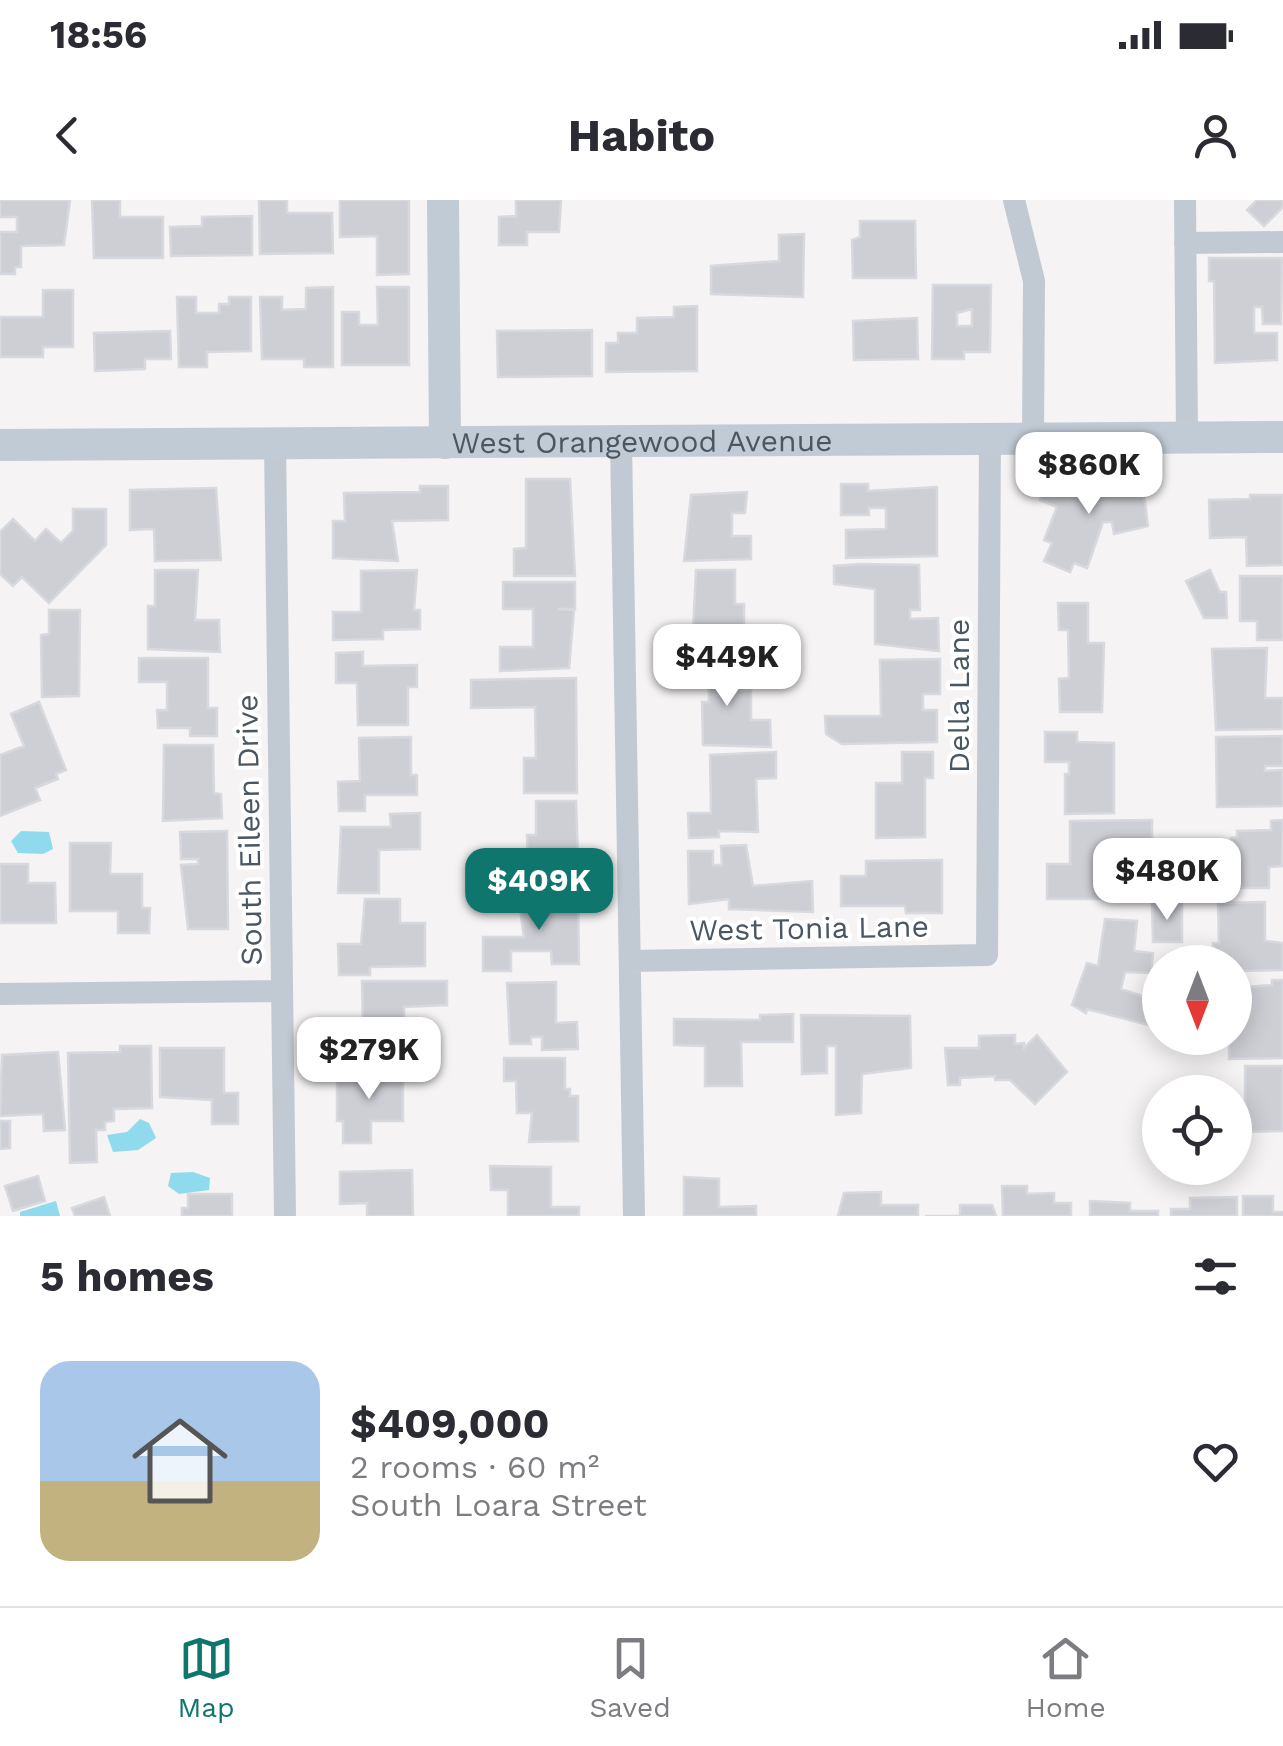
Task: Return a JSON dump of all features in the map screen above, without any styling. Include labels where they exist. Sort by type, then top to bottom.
[{"type":"main road","points":[[444,200],[445,442]]},
{"type":"main road","name":"West Orangewood Avenue","points":[[0,444],[1283,437]]},
{"type":"street","points":[[1014,200],[1034,281],[1033,437]]},
{"type":"street","points":[[1185,200],[1187,437]]},
{"type":"street","points":[[1185,243],[1283,242]]},
{"type":"street","name":"Della Lane","points":[[987,955],[990,437]]},
{"type":"street","points":[[621,441],[634,1216]]},
{"type":"street","name":"South Eileen Drive","points":[[274,443],[285,1216]]},
{"type":"street","name":"West Tonia Lane","points":[[631,960],[987,955]]},
{"type":"street","points":[[0,994],[282,991]]},
{"type":"water","points":[[21,831],[49,832],[53,849],[43,854],[18,853],[11,841]]},
{"type":"water","points":[[140,1119],[149,1123],[156,1138],[138,1150],[113,1152],[107,1135],[127,1132]]},
{"type":"water","points":[[193,1172],[210,1178],[209,1190],[179,1194],[168,1186],[171,1173]]},
{"type":"water","points":[[56,1201],[60,1216],[20,1216],[20,1212]]},
{"type":"building","points":[[0,200],[70,200],[64,245],[21,246],[21,267],[15,267],[15,274],[0,274],[0,232],[17,232],[17,217],[0,217]]},
{"type":"building","points":[[92,200],[120,200],[120,217],[163,217],[163,258],[94,258]]},
{"type":"building","points":[[259,200],[287,200],[287,213],[332,213],[333,253],[260,254]]},
{"type":"building","points":[[340,200],[409,200],[409,274],[377,275],[377,236],[340,237]]},
{"type":"building","points":[[516,200],[561,200],[559,232],[527,232],[527,245],[499,245],[499,217],[516,216]]},
{"type":"building","points":[[1257,200],[1283,200],[1283,207],[1264,226],[1247,210]]},
{"type":"building","points":[[252,216],[252,255],[171,256],[170,227],[202,226],[202,217]]},
{"type":"building","points":[[860,221],[915,221],[916,278],[853,278],[852,240],[860,237]]},
{"type":"building","points":[[804,234],[803,297],[711,294],[711,266],[779,261],[779,235]]},
{"type":"building","points":[[1209,258],[1282,258],[1281,324],[1263,324],[1262,307],[1254,307],[1254,333],[1277,333],[1277,360],[1215,363],[1214,281],[1209,281]]},
{"type":"building","points":[[933,285],[991,285],[990,352],[964,352],[964,359],[932,359]],"holes":[[[972,309],[972,326],[957,326],[957,313]]]},
{"type":"building","points":[[333,287],[333,367],[304,367],[304,359],[262,359],[260,297],[282,297],[282,310],[306,309],[306,288]]},
{"type":"building","points":[[377,287],[409,287],[409,365],[342,365],[342,312],[359,312],[359,325],[378,325]]},
{"type":"building","points":[[43,290],[73,290],[73,347],[43,347],[43,357],[0,357],[0,317],[43,317]]},
{"type":"building","points":[[177,297],[196,297],[196,313],[219,313],[219,304],[229,304],[229,297],[251,297],[251,351],[207,352],[207,367],[179,367]]},
{"type":"building","points":[[697,306],[697,371],[606,372],[606,343],[618,343],[618,333],[637,333],[637,318],[674,317],[674,307]]},
{"type":"building","points":[[917,318],[918,359],[854,360],[853,321]]},
{"type":"building","points":[[592,330],[592,376],[498,377],[497,331]]},
{"type":"building","points":[[170,331],[171,359],[145,359],[145,369],[95,371],[94,333]]},
{"type":"building","points":[[1050,477],[1091,487],[1142,480],[1148,526],[1114,534],[1112,522],[1103,522],[1087,568],[1074,563],[1070,572],[1044,561],[1052,543],[1044,540],[1057,507],[1040,500]]},
{"type":"building","points":[[526,479],[570,479],[575,576],[514,576],[514,549],[526,548]]},
{"type":"building","points":[[841,484],[868,484],[868,491],[937,487],[937,556],[846,558],[846,530],[886,529],[886,508],[869,508],[869,515],[841,515]]},
{"type":"building","points":[[420,486],[448,486],[448,520],[392,521],[398,561],[333,558],[333,521],[345,521],[344,493],[420,492]]},
{"type":"building","points":[[216,488],[221,560],[155,561],[154,529],[130,530],[130,490]]},
{"type":"building","points":[[747,492],[745,513],[732,513],[732,536],[751,536],[751,559],[684,561],[691,495]]},
{"type":"building","points":[[1250,495],[1283,495],[1283,565],[1247,566],[1246,537],[1210,538],[1209,500],[1250,499]]},
{"type":"building","points":[[73,509],[106,509],[106,545],[49,603],[22,577],[13,586],[0,574],[0,532],[13,519],[35,541],[46,529],[61,543],[73,531]]},
{"type":"building","points":[[919,565],[920,610],[910,610],[910,619],[938,618],[939,651],[875,644],[875,589],[834,584],[834,566]]},
{"type":"building","points":[[155,570],[198,570],[195,620],[219,620],[220,652],[148,649],[148,606],[155,606]]},
{"type":"building","points":[[417,570],[414,610],[420,610],[420,629],[383,630],[383,639],[333,640],[333,612],[361,612],[361,571]]},
{"type":"building","points":[[696,570],[735,570],[735,604],[744,604],[744,631],[756,631],[756,652],[692,652]]},
{"type":"building","points":[[1210,570],[1220,592],[1226,592],[1227,618],[1204,618],[1186,581]]},
{"type":"building","points":[[1240,576],[1283,576],[1283,640],[1257,640],[1257,621],[1240,621]]},
{"type":"building","points":[[503,582],[575,582],[575,609],[558,609],[574,610],[569,668],[500,671],[500,647],[533,647],[533,609],[503,609]]},
{"type":"building","points":[[1058,603],[1088,603],[1088,643],[1104,643],[1102,712],[1060,712],[1059,679],[1069,678],[1068,630],[1059,630]]},
{"type":"building","points":[[49,610],[80,610],[79,696],[42,697],[41,635],[49,634]]},
{"type":"building","points":[[1267,648],[1265,698],[1283,698],[1283,729],[1216,730],[1212,649]]},
{"type":"building","points":[[363,652],[363,666],[417,665],[417,687],[408,687],[408,725],[358,725],[357,683],[336,683],[336,653]]},
{"type":"building","points":[[139,658],[208,658],[208,708],[217,708],[217,736],[190,736],[190,728],[158,728],[157,710],[167,710],[167,682],[139,682]]},
{"type":"building","points":[[727,659],[727,690],[751,690],[751,720],[770,720],[771,747],[703,745],[702,702],[709,702],[709,691],[707,686],[689,686],[689,660]]},
{"type":"building","points":[[940,659],[940,694],[923,694],[923,710],[937,710],[937,742],[842,744],[826,734],[825,716],[881,716],[880,660]]},
{"type":"building","points":[[576,678],[577,793],[524,793],[524,758],[536,758],[535,707],[471,708],[471,680]]},
{"type":"building","points":[[39,702],[66,770],[56,774],[58,779],[35,788],[40,800],[0,816],[0,755],[24,746],[11,714]]},
{"type":"building","points":[[1045,732],[1077,732],[1077,742],[1114,743],[1114,813],[1065,814],[1065,774],[1069,774],[1069,762],[1045,762]]},
{"type":"building","points":[[1283,736],[1283,766],[1265,766],[1265,771],[1283,770],[1283,806],[1217,807],[1216,737]]},
{"type":"building","points":[[411,737],[411,775],[417,775],[417,795],[365,795],[365,811],[339,811],[338,782],[360,781],[359,738]]},
{"type":"building","points":[[164,745],[213,745],[214,793],[221,794],[222,818],[163,821]]},
{"type":"building","points":[[776,752],[776,778],[756,779],[758,832],[719,831],[719,837],[689,838],[688,813],[711,813],[710,755]]},
{"type":"building","points":[[902,752],[933,752],[933,778],[925,778],[925,837],[876,838],[876,783],[902,783]]},
{"type":"building","points":[[536,801],[576,801],[579,883],[516,883],[516,863],[528,863],[527,835],[536,835]]},
{"type":"building","points":[[420,813],[420,849],[379,850],[379,893],[338,893],[341,827],[391,827],[390,814]]},
{"type":"building","points":[[1152,820],[1152,850],[1122,850],[1118,899],[1047,899],[1047,864],[1070,864],[1070,821]]},
{"type":"building","points":[[1283,820],[1282,866],[1269,867],[1269,888],[1232,888],[1231,838],[1237,837],[1237,831],[1271,830],[1271,821]]},
{"type":"building","points":[[227,831],[228,929],[188,929],[181,865],[198,864],[198,859],[181,859],[180,832]]},
{"type":"building","points":[[70,843],[111,843],[110,874],[142,874],[142,908],[150,908],[149,933],[118,933],[118,911],[70,911]]},
{"type":"building","points":[[746,845],[753,886],[812,881],[813,912],[729,909],[729,899],[689,904],[688,851],[713,851],[713,865],[722,865],[721,846]]},
{"type":"building","points":[[942,860],[942,913],[906,913],[905,906],[841,906],[841,876],[866,876],[866,861]]},
{"type":"building","points":[[0,864],[28,864],[28,883],[55,883],[56,923],[0,923]]},
{"type":"building","points":[[518,895],[578,897],[579,964],[552,964],[551,951],[511,951],[511,971],[483,971],[483,937],[524,937]]},
{"type":"building","points":[[365,899],[400,899],[400,923],[425,923],[425,966],[370,967],[370,975],[339,975],[338,944],[361,944]]},
{"type":"building","points":[[1265,902],[1265,941],[1283,943],[1283,970],[1252,971],[1252,945],[1213,945],[1219,943],[1218,903]]},
{"type":"building","points":[[1152,904],[1182,904],[1182,942],[1153,942]]},
{"type":"building","points":[[1105,919],[1137,921],[1134,951],[1142,952],[1142,973],[1125,972],[1121,989],[1142,996],[1142,1023],[1087,1009],[1086,1013],[1072,1005],[1087,963],[1098,966]]},
{"type":"building","points":[[1272,980],[1283,980],[1283,1058],[1229,1059],[1229,1055],[1252,1055],[1252,987],[1272,985]]},
{"type":"building","points":[[362,981],[447,981],[447,1005],[404,1007],[404,1052],[341,1058],[340,1030],[363,1030]]},
{"type":"building","points":[[556,982],[556,1023],[577,1022],[578,1049],[542,1050],[542,1037],[531,1037],[531,1044],[510,1044],[507,983]]},
{"type":"building","points":[[793,1014],[793,1042],[741,1042],[742,1086],[705,1086],[705,1046],[674,1045],[674,1019],[760,1020],[760,1015]]},
{"type":"building","points":[[801,1015],[910,1016],[911,1068],[862,1074],[861,1113],[836,1115],[836,1046],[827,1046],[827,1073],[802,1074]]},
{"type":"building","points":[[1015,1035],[1015,1044],[1024,1043],[1024,1048],[1037,1035],[1067,1072],[1035,1104],[1010,1080],[995,1080],[995,1076],[960,1078],[960,1085],[948,1085],[945,1048],[979,1048],[979,1036]]},
{"type":"building","points":[[120,1046],[151,1046],[152,1108],[114,1109],[114,1121],[105,1122],[105,1130],[96,1130],[97,1162],[70,1163],[68,1053],[120,1052]]},
{"type":"building","points":[[160,1048],[224,1048],[224,1093],[238,1093],[238,1124],[212,1124],[212,1100],[160,1097]]},
{"type":"building","points":[[58,1052],[65,1130],[44,1131],[43,1114],[0,1116],[2,1055]]},
{"type":"building","points":[[504,1058],[565,1058],[565,1089],[570,1089],[570,1096],[578,1096],[578,1141],[529,1142],[532,1113],[517,1113],[516,1081],[504,1081]]},
{"type":"building","points":[[368,1063],[394,1063],[394,1077],[403,1077],[403,1121],[371,1121],[371,1143],[343,1143],[343,1121],[337,1121],[337,1078],[368,1078]]},
{"type":"building","points":[[1245,1066],[1283,1066],[1283,1131],[1252,1132],[1252,1075],[1245,1075]]},
{"type":"building","points":[[0,1121],[10,1121],[10,1148],[0,1149]]},
{"type":"building","points":[[490,1166],[551,1167],[551,1207],[579,1207],[579,1216],[508,1216],[508,1190],[491,1190]]},
{"type":"building","points":[[412,1170],[413,1216],[367,1216],[367,1203],[340,1204],[340,1172]]},
{"type":"building","points":[[38,1176],[45,1201],[13,1211],[5,1186]]},
{"type":"building","points":[[684,1177],[719,1179],[719,1207],[756,1206],[756,1216],[684,1216]]},
{"type":"building","points":[[1002,1186],[1027,1186],[1027,1194],[1054,1193],[1054,1203],[1071,1203],[1071,1216],[1003,1216]]},
{"type":"building","points":[[881,1192],[881,1205],[918,1205],[918,1216],[838,1216],[844,1193]]},
{"type":"building","points":[[188,1194],[232,1194],[232,1216],[182,1216],[182,1208],[188,1208]]},
{"type":"building","points":[[1243,1196],[1273,1196],[1273,1212],[1283,1212],[1283,1216],[1243,1216]]},
{"type":"building","points":[[104,1197],[110,1216],[75,1216],[72,1208]]},
{"type":"building","points":[[1237,1197],[1237,1216],[1171,1216],[1171,1209],[1190,1209],[1190,1198]]},
{"type":"building","points":[[1090,1201],[1130,1203],[1130,1211],[1158,1211],[1158,1216],[1090,1216]]},
{"type":"building","points":[[960,1205],[992,1205],[996,1216],[960,1216]]}]
